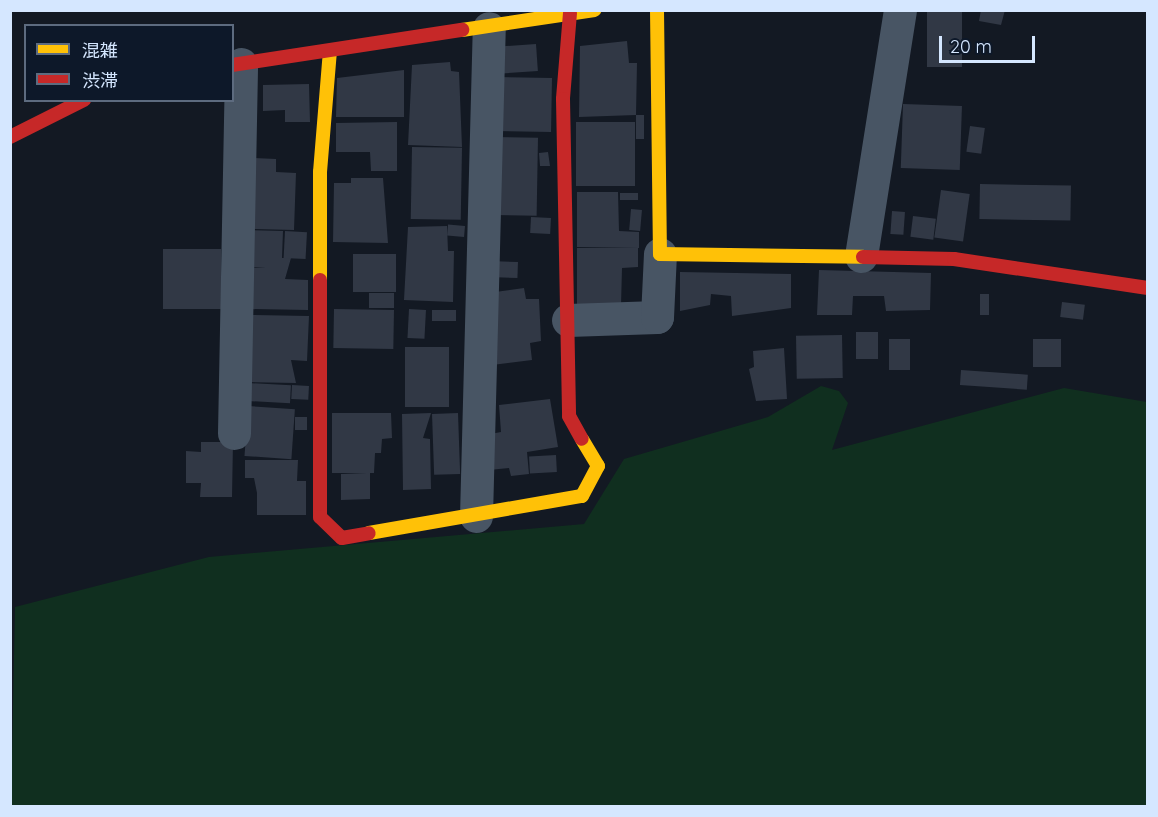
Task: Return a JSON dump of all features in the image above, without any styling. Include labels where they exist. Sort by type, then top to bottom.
[{"type":"street","points":[[234,433],[237,65],[489,28],[594,10]]},
{"type":"street","points":[[568,320],[657,316],[660,254],[657,10]]},
{"type":"street","points":[[861,256],[900,10]]},
{"type":"street","points":[[330,51],[320,172],[320,517],[342,538],[582,496],[598,465],[569,416],[562,99],[570,14]]},
{"type":"street","points":[[476,516],[489,28]]},
{"type":"street","points":[[10,137],[80,102]]},
{"type":"street","points":[[660,254],[954,259],[1148,288]]},
{"type":"green space","points":[[821,386],[839,391],[848,403],[832,450],[1064,388],[1147,402],[1147,806],[11,806],[15,607],[209,557],[584,524],[624,459],[768,417]]},
{"type":"building","points":[[927,10],[962,10],[962,67],[927,67]]},
{"type":"building","points":[[981,10],[1005,10],[1001,25],[979,21]]},
{"type":"building","points":[[627,41],[629,63],[637,63],[636,115],[579,117],[580,46]]},
{"type":"building","points":[[536,44],[538,71],[498,74],[496,47]]},
{"type":"building","points":[[450,62],[451,71],[459,72],[462,147],[408,145],[412,65]]},
{"type":"building","points":[[404,70],[404,117],[336,117],[337,78]]},
{"type":"building","points":[[496,77],[552,78],[551,132],[495,131]]},
{"type":"building","points":[[309,84],[310,122],[285,122],[285,110],[263,111],[263,85]]},
{"type":"building","points":[[903,104],[962,106],[960,170],[901,168]]},
{"type":"building","points":[[636,115],[644,115],[644,139],[636,139]]},
{"type":"building","points":[[397,122],[397,171],[371,171],[370,152],[336,152],[336,123]]},
{"type":"building","points":[[576,122],[635,122],[635,186],[576,186]]},
{"type":"building","points":[[970,126],[985,128],[981,154],[966,152]]},
{"type":"building","points":[[493,137],[538,138],[537,216],[492,215]]},
{"type":"building","points":[[412,147],[462,148],[461,220],[411,219]]},
{"type":"building","points":[[548,152],[550,166],[540,166],[539,153]]},
{"type":"building","points":[[252,158],[276,159],[276,172],[296,173],[294,230],[250,229]]},
{"type":"building","points":[[351,178],[383,178],[388,243],[333,242],[334,183],[351,183]]},
{"type":"building","points":[[980,184],[1071,186],[1070,221],[979,219]]},
{"type":"building","points":[[941,190],[970,194],[963,242],[934,238]]},
{"type":"building","points":[[577,192],[618,192],[619,231],[639,232],[639,248],[577,247]]},
{"type":"building","points":[[620,193],[638,193],[638,200],[620,200]]},
{"type":"building","points":[[631,209],[642,210],[640,231],[629,230]]},
{"type":"building","points":[[892,211],[905,212],[903,235],[890,234]]},
{"type":"building","points":[[913,216],[936,219],[933,240],[910,237]]},
{"type":"building","points":[[531,217],[551,218],[550,234],[530,233]]},
{"type":"building","points":[[448,225],[465,226],[464,237],[447,235]]},
{"type":"building","points":[[447,226],[448,251],[454,251],[453,302],[404,300],[408,227]]},
{"type":"building","points":[[249,230],[283,231],[282,258],[291,258],[285,279],[308,280],[308,310],[248,309],[248,268],[266,268],[249,267]]},
{"type":"building","points":[[285,231],[307,232],[306,259],[284,258]]},
{"type":"building","points":[[577,248],[638,248],[638,267],[622,268],[621,306],[577,306]]},
{"type":"building","points":[[163,249],[221,249],[221,309],[163,309]]},
{"type":"building","points":[[353,254],[396,254],[396,292],[353,292]]},
{"type":"building","points":[[490,261],[518,262],[517,278],[489,277]]},
{"type":"building","points":[[819,270],[931,273],[930,310],[886,311],[884,296],[853,296],[852,315],[817,315]]},
{"type":"building","points":[[680,272],[791,274],[791,308],[732,316],[731,296],[711,294],[710,305],[680,311]]},
{"type":"building","points":[[524,288],[526,299],[539,299],[541,341],[530,343],[532,360],[492,365],[488,293]]},
{"type":"building","points":[[369,293],[394,293],[394,308],[369,308]]},
{"type":"building","points":[[980,294],[989,294],[989,315],[980,315]]},
{"type":"building","points":[[1062,302],[1085,305],[1083,320],[1060,317]]},
{"type":"building","points":[[334,309],[394,310],[393,349],[333,348]]},
{"type":"building","points":[[409,309],[426,310],[424,339],[407,338]]},
{"type":"building","points":[[432,310],[456,310],[456,321],[432,321]]},
{"type":"building","points":[[249,315],[309,316],[307,361],[291,360],[296,383],[247,382]]},
{"type":"building","points":[[856,332],[878,332],[878,359],[856,359]]},
{"type":"building","points":[[842,335],[843,378],[797,379],[796,336]]},
{"type":"building","points":[[889,339],[910,339],[910,370],[889,370]]},
{"type":"building","points":[[1033,339],[1061,339],[1061,367],[1033,367]]},
{"type":"building","points":[[405,347],[449,347],[449,407],[405,407]]},
{"type":"building","points":[[784,348],[787,399],[756,401],[749,369],[754,367],[753,351]]},
{"type":"building","points":[[961,370],[1028,375],[1027,390],[960,385]]},
{"type":"building","points":[[248,383],[291,385],[290,403],[247,401]]},
{"type":"building","points":[[292,385],[309,386],[308,400],[291,399]]},
{"type":"building","points":[[550,399],[558,447],[527,452],[529,474],[511,476],[509,468],[489,470],[485,435],[501,432],[499,405]]},
{"type":"building","points":[[248,406],[295,409],[291,459],[245,456]]},
{"type":"building","points":[[332,413],[391,413],[392,438],[382,439],[381,453],[375,453],[374,473],[370,473],[370,499],[341,500],[341,474],[367,473],[332,473]]},
{"type":"building","points":[[431,413],[423,438],[430,439],[431,489],[403,490],[402,414]]},
{"type":"building","points":[[458,413],[460,474],[434,475],[432,414]]},
{"type":"building","points":[[295,417],[307,417],[307,430],[295,430]]},
{"type":"building","points":[[201,442],[233,442],[232,497],[200,497],[201,483],[186,483],[186,451],[201,452]]},
{"type":"building","points":[[556,455],[557,472],[530,473],[529,456]]},
{"type":"building","points":[[245,460],[298,460],[297,481],[306,481],[306,515],[257,515],[254,478],[245,478]]},
{"type":"traffic: slow","points":[[462,30],[594,10]]},
{"type":"traffic: slow","points":[[657,10],[660,254],[863,257]]},
{"type":"traffic: slow","points":[[320,280],[320,172],[330,51]]},
{"type":"traffic: slow","points":[[369,533],[582,496],[598,466],[582,439]]},
{"type":"traffic: jam","points":[[570,13],[563,99],[569,416],[582,439]]},
{"type":"traffic: jam","points":[[234,65],[462,30]]},
{"type":"traffic: jam","points":[[10,137],[80,102]]},
{"type":"traffic: jam","points":[[863,257],[954,259],[1148,288]]},
{"type":"traffic: jam","points":[[320,280],[320,517],[342,538],[369,533]]}]
